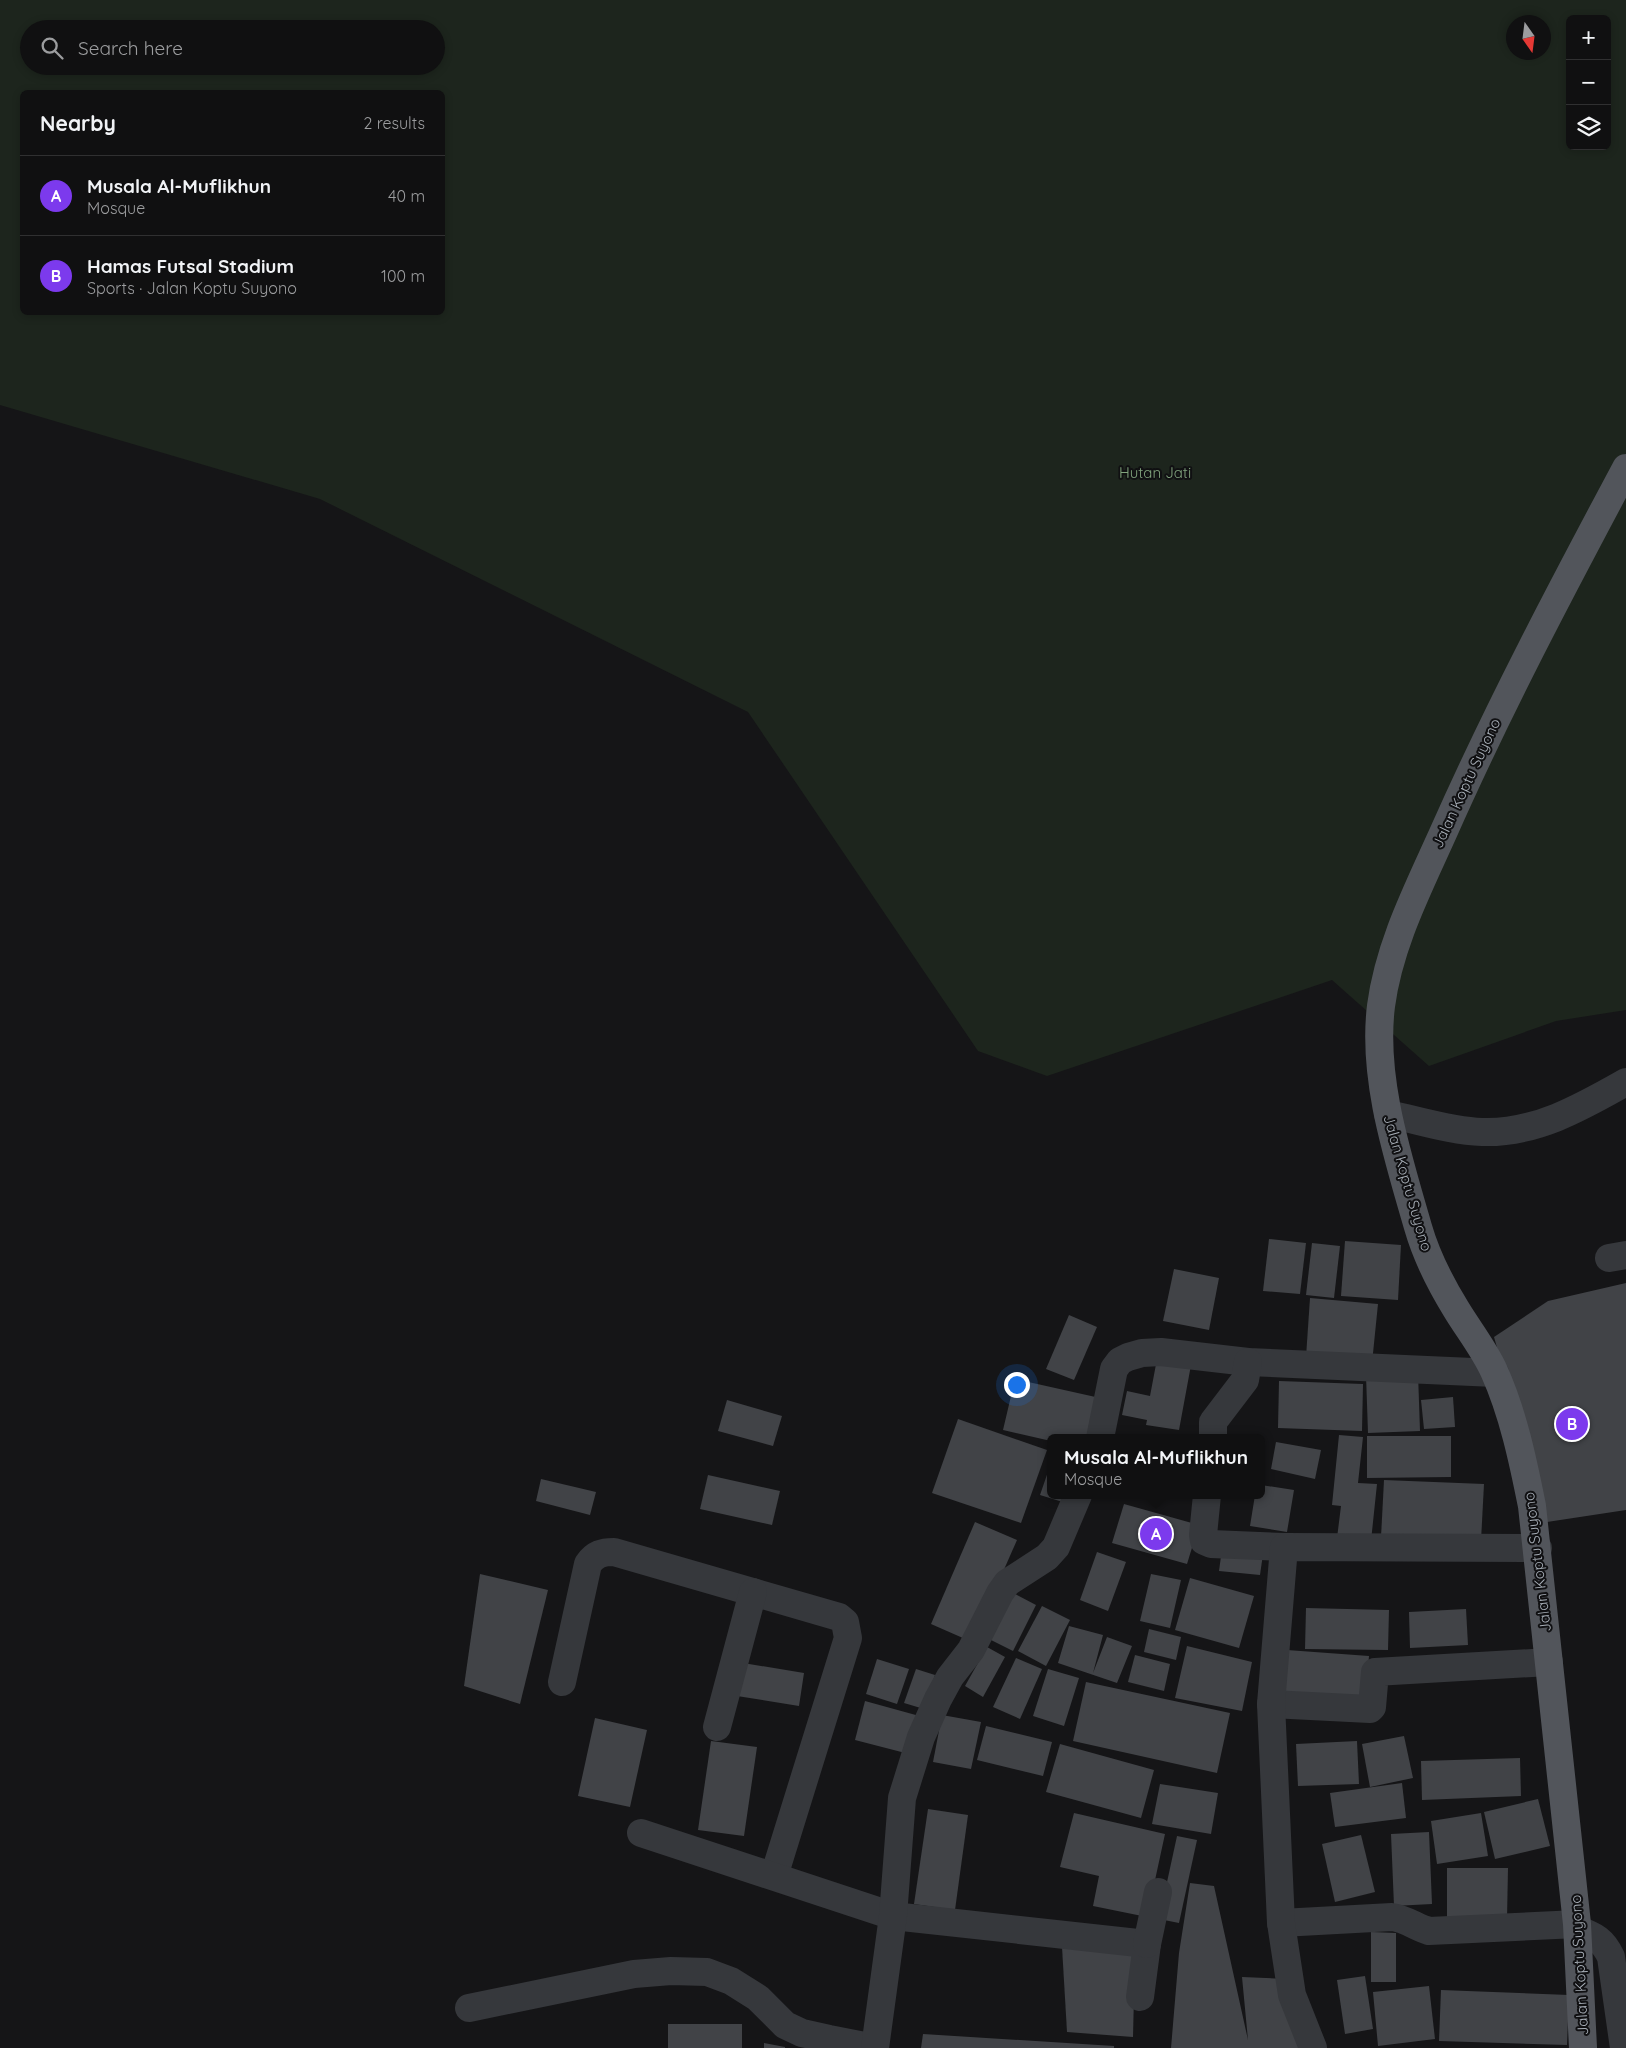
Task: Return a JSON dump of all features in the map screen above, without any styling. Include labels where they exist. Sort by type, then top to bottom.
[{"type":"main road","name":"Jalan Koptu Suyono","points":[[1584,2048],[1578,1927],[1562,1764],[1532,1506],[1520,1448],[1495,1373],[1454,1306],[1428,1255],[1388,1114],[1380,1053],[1381,1006],[1391,960],[1406,916],[1477,757],[1534,639],[1626,468]]},
{"type":"street","points":[[1388,1114],[1481,1132],[1508,1131],[1548,1122],[1626,1082]]},
{"type":"street","points":[[1101,1434],[1114,1369],[1120,1361],[1142,1353],[1161,1352],[1248,1362],[1495,1373]]},
{"type":"street","points":[[1213,1434],[1213,1422],[1245,1380],[1248,1362]]},
{"type":"street","points":[[468,2008],[634,1974],[671,1971],[707,1972],[731,1981],[758,1998],[785,2025],[802,2033],[875,2048],[893,1916],[902,1798],[921,1737],[942,1692],[971,1650],[1000,1593],[1007,1583],[1047,1558],[1056,1548],[1076,1499]]},
{"type":"street","points":[[1207,1499],[1203,1535],[1204,1541],[1211,1544],[1284,1547],[1538,1548]]},
{"type":"street","points":[[1284,1547],[1271,1704],[1281,1923],[1292,1995],[1313,2048]]},
{"type":"street","points":[[562,1682],[588,1564],[598,1554],[614,1552],[839,1617],[845,1622],[848,1629],[848,1638],[774,1876]]},
{"type":"street","points":[[717,1727],[753,1592]]},
{"type":"street","points":[[1271,1704],[1370,1709],[1372,1707],[1375,1672],[1549,1662]]},
{"type":"street","points":[[641,1833],[893,1916],[1147,1944]]},
{"type":"street","points":[[1140,1997],[1147,1944],[1158,1892]]},
{"type":"street","points":[[1281,1923],[1392,1917],[1402,1918],[1417,1928],[1429,1931],[1578,1927],[1605,1943],[1611,1957],[1624,2048]]},
{"type":"green space","name":"Hutan Jati","points":[[0,0],[1626,0],[1626,1010],[1556,1021],[1429,1066],[1332,980],[1047,1076],[978,1051],[748,712],[320,499],[0,405]]},
{"type":"building","points":[[1269,1239],[1306,1243],[1300,1294],[1263,1291]]},
{"type":"building","points":[[1345,1241],[1401,1245],[1398,1300],[1341,1296]]},
{"type":"building","points":[[1312,1243],[1340,1246],[1334,1298],[1306,1295]]},
{"type":"building","points":[[1174,1269],[1219,1278],[1209,1330],[1163,1321]]},
{"type":"building","points":[[1626,1283],[1626,1510],[1547,1522],[1494,1337],[1548,1301]]},
{"type":"building","points":[[1310,1298],[1378,1304],[1372,1363],[1306,1357]]},
{"type":"building","points":[[1069,1315],[1097,1327],[1074,1380],[1046,1369]]},
{"type":"building","points":[[1157,1359],[1191,1365],[1179,1430],[1146,1425],[1147,1420],[1122,1415],[1127,1391],[1150,1396]]},
{"type":"building","points":[[1418,1373],[1420,1431],[1368,1433],[1366,1375]]},
{"type":"building","points":[[1015,1379],[1100,1398],[1092,1434],[1047,1434],[1047,1440],[1003,1430]]},
{"type":"building","points":[[1279,1381],[1363,1384],[1362,1431],[1278,1428]]},
{"type":"building","points":[[1453,1397],[1455,1427],[1424,1429],[1421,1400]]},
{"type":"building","points":[[727,1400],[782,1416],[773,1446],[718,1431]]},
{"type":"building","points":[[958,1419],[1047,1450],[1021,1523],[932,1493]]},
{"type":"building","points":[[1339,1435],[1363,1437],[1358,1483],[1377,1484],[1371,1541],[1337,1538],[1341,1506],[1332,1505]]},
{"type":"building","points":[[1367,1436],[1451,1436],[1451,1477],[1367,1478]]},
{"type":"building","points":[[1276,1442],[1321,1450],[1315,1479],[1271,1469]]},
{"type":"building","points":[[708,1475],[780,1491],[772,1525],[700,1509]]},
{"type":"building","points":[[1047,1475],[1047,1497],[1040,1495]]},
{"type":"building","points":[[541,1479],[596,1492],[590,1515],[536,1501]]},
{"type":"building","points":[[1384,1480],[1484,1484],[1481,1541],[1381,1537]]},
{"type":"building","points":[[1265,1486],[1294,1490],[1287,1532],[1250,1526],[1254,1499],[1265,1499]]},
{"type":"building","points":[[1053,1499],[1070,1499],[1069,1504]]},
{"type":"building","points":[[1124,1504],[1199,1525],[1187,1564],[1112,1543]]},
{"type":"building","points":[[975,1522],[1017,1540],[972,1642],[931,1624]]},
{"type":"building","points":[[1222,1549],[1263,1554],[1260,1575],[1219,1571]]},
{"type":"building","points":[[1097,1552],[1126,1562],[1108,1611],[1080,1600]]},
{"type":"building","points":[[480,1574],[548,1590],[520,1704],[464,1686]]},
{"type":"building","points":[[1151,1574],[1181,1580],[1170,1628],[1140,1621]]},
{"type":"building","points":[[1190,1578],[1254,1596],[1239,1648],[1175,1630]]},
{"type":"building","points":[[1013,1593],[1036,1605],[1013,1651],[989,1639]]},
{"type":"building","points":[[1042,1606],[1070,1620],[1046,1666],[1018,1651]]},
{"type":"building","points":[[1306,1608],[1389,1610],[1388,1650],[1305,1649]]},
{"type":"building","points":[[1466,1609],[1468,1645],[1410,1648],[1409,1612]]},
{"type":"building","points":[[1069,1626],[1103,1635],[1093,1673],[1107,1637],[1132,1646],[1117,1683],[1058,1663]]},
{"type":"building","points":[[1149,1629],[1181,1637],[1176,1660],[1144,1652]]},
{"type":"building","points":[[1187,1646],[1252,1662],[1242,1711],[1175,1698]]},
{"type":"building","points":[[987,1647],[1005,1657],[983,1697],[965,1686]]},
{"type":"building","points":[[1287,1650],[1369,1656],[1365,1705],[1283,1699]]},
{"type":"building","points":[[1135,1655],[1170,1664],[1164,1691],[1128,1682]]},
{"type":"building","points":[[1016,1658],[1042,1669],[1020,1719],[993,1707]]},
{"type":"building","points":[[877,1659],[909,1669],[897,1704],[866,1694]]},
{"type":"building","points":[[743,1663],[804,1673],[799,1706],[737,1696]]},
{"type":"building","points":[[916,1669],[935,1675],[924,1709],[904,1703]]},
{"type":"building","points":[[1048,1669],[1079,1678],[1064,1726],[1033,1716]]},
{"type":"building","points":[[1086,1682],[1230,1713],[1217,1773],[1073,1741]]},
{"type":"building","points":[[865,1701],[923,1717],[913,1755],[855,1740]]},
{"type":"building","points":[[942,1715],[981,1722],[971,1769],[933,1762]]},
{"type":"building","points":[[595,1718],[647,1730],[630,1807],[578,1796]]},
{"type":"building","points":[[986,1726],[1052,1742],[1043,1776],[977,1760]]},
{"type":"building","points":[[1404,1736],[1413,1778],[1370,1787],[1362,1744]]},
{"type":"building","points":[[711,1741],[757,1747],[744,1836],[698,1830]]},
{"type":"building","points":[[1357,1741],[1359,1784],[1298,1786],[1296,1744]]},
{"type":"building","points":[[1060,1744],[1154,1770],[1141,1818],[1046,1792]]},
{"type":"building","points":[[1520,1758],[1521,1796],[1422,1800],[1421,1761]]},
{"type":"building","points":[[1402,1783],[1406,1818],[1335,1827],[1330,1793]]},
{"type":"building","points":[[1160,1784],[1218,1793],[1211,1834],[1152,1824]]},
{"type":"building","points":[[1538,1799],[1550,1846],[1495,1859],[1484,1812]]},
{"type":"building","points":[[928,1809],[968,1815],[955,1910],[914,1904]]},
{"type":"building","points":[[1074,1813],[1165,1834],[1147,1917],[1093,1906],[1099,1876],[1060,1867]]},
{"type":"building","points":[[1481,1813],[1488,1856],[1437,1864],[1431,1821]]},
{"type":"building","points":[[1429,1832],[1432,1904],[1394,1906],[1391,1834]]},
{"type":"building","points":[[1361,1835],[1375,1892],[1335,1902],[1322,1844]]},
{"type":"building","points":[[1177,1836],[1197,1840],[1179,1923],[1159,1919]]},
{"type":"building","points":[[1447,1868],[1508,1868],[1507,1919],[1447,1918]]},
{"type":"building","points":[[1190,1883],[1214,1886],[1248,2040],[1242,1977],[1286,1979],[1303,2048],[1171,2048],[1179,1953]]},
{"type":"building","points":[[1371,1932],[1396,1933],[1396,1982],[1371,1982]]},
{"type":"building","points":[[1062,1947],[1135,1955],[1133,2037],[1067,2032]]},
{"type":"building","points":[[1365,1976],[1373,2029],[1345,2034],[1337,1980]]},
{"type":"building","points":[[1429,1986],[1435,2039],[1378,2046],[1373,1992]]},
{"type":"building","points":[[1441,1990],[1569,1995],[1567,2045],[1439,2041]]},
{"type":"building","points":[[668,2024],[742,2024],[742,2048],[668,2048]]},
{"type":"building","points":[[923,2034],[1114,2046],[1114,2048],[921,2048]]},
{"type":"building","points":[[764,2043],[785,2047],[785,2048],[764,2048]]},
{"type":"place","name":"Hamas Futsal Stadium","points":[[1572,1424]]},
{"type":"place","name":"Musala Al-Muflikhun","points":[[1156,1534]]}]
